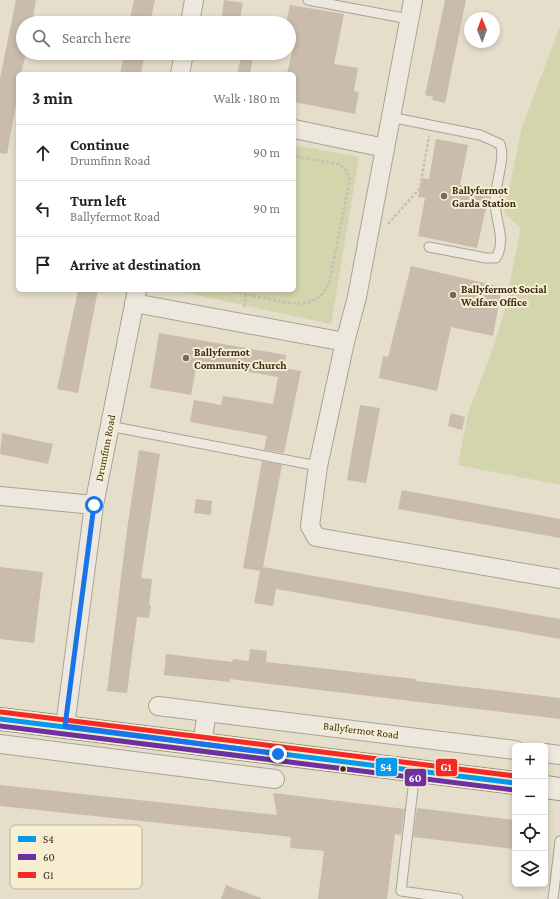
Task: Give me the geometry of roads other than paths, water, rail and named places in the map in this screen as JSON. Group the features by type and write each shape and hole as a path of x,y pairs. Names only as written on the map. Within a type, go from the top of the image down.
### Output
{"main road":[{"path":"0,719 512,783"},
{"path":"548,787 560,789"}],"street":[{"path":"191,16 194,0"},
{"path":"413,0 357,297 345,342 318,466 310,526 316,537 560,579"},
{"path":"180,72 183,60"},
{"path":"296,129 384,148"},
{"path":"135,297 345,342"},
{"name":"Drumfinn Road","path":"65,726 94,505 135,297"},
{"path":"0,496 94,505"},
{"name":"Ballyfermot Road","path":"158,706 512,750"},
{"path":"202,745 206,712"},
{"path":"138,761 140,736"},
{"path":"0,744 275,779"},
{"path":"232,773 234,749"},
{"path":"548,753 560,755"}],"lane":[{"path":"308,0 409,19"},
{"path":"390,117 480,135 500,144 503,151 495,187 495,209 500,228 501,250 496,258 486,258 429,247"},
{"path":"109,426 318,466"},
{"path":"415,770 401,891 458,899"},
{"path":"553,899 560,841"}],"place":[{"name":"Ballyfermot Garda Station","path":"444,196"},
{"name":"Ballyfermot Social Welfare Office","path":"453,295"},
{"name":"Ballyfermot Community Church","path":"186,358"}]}
